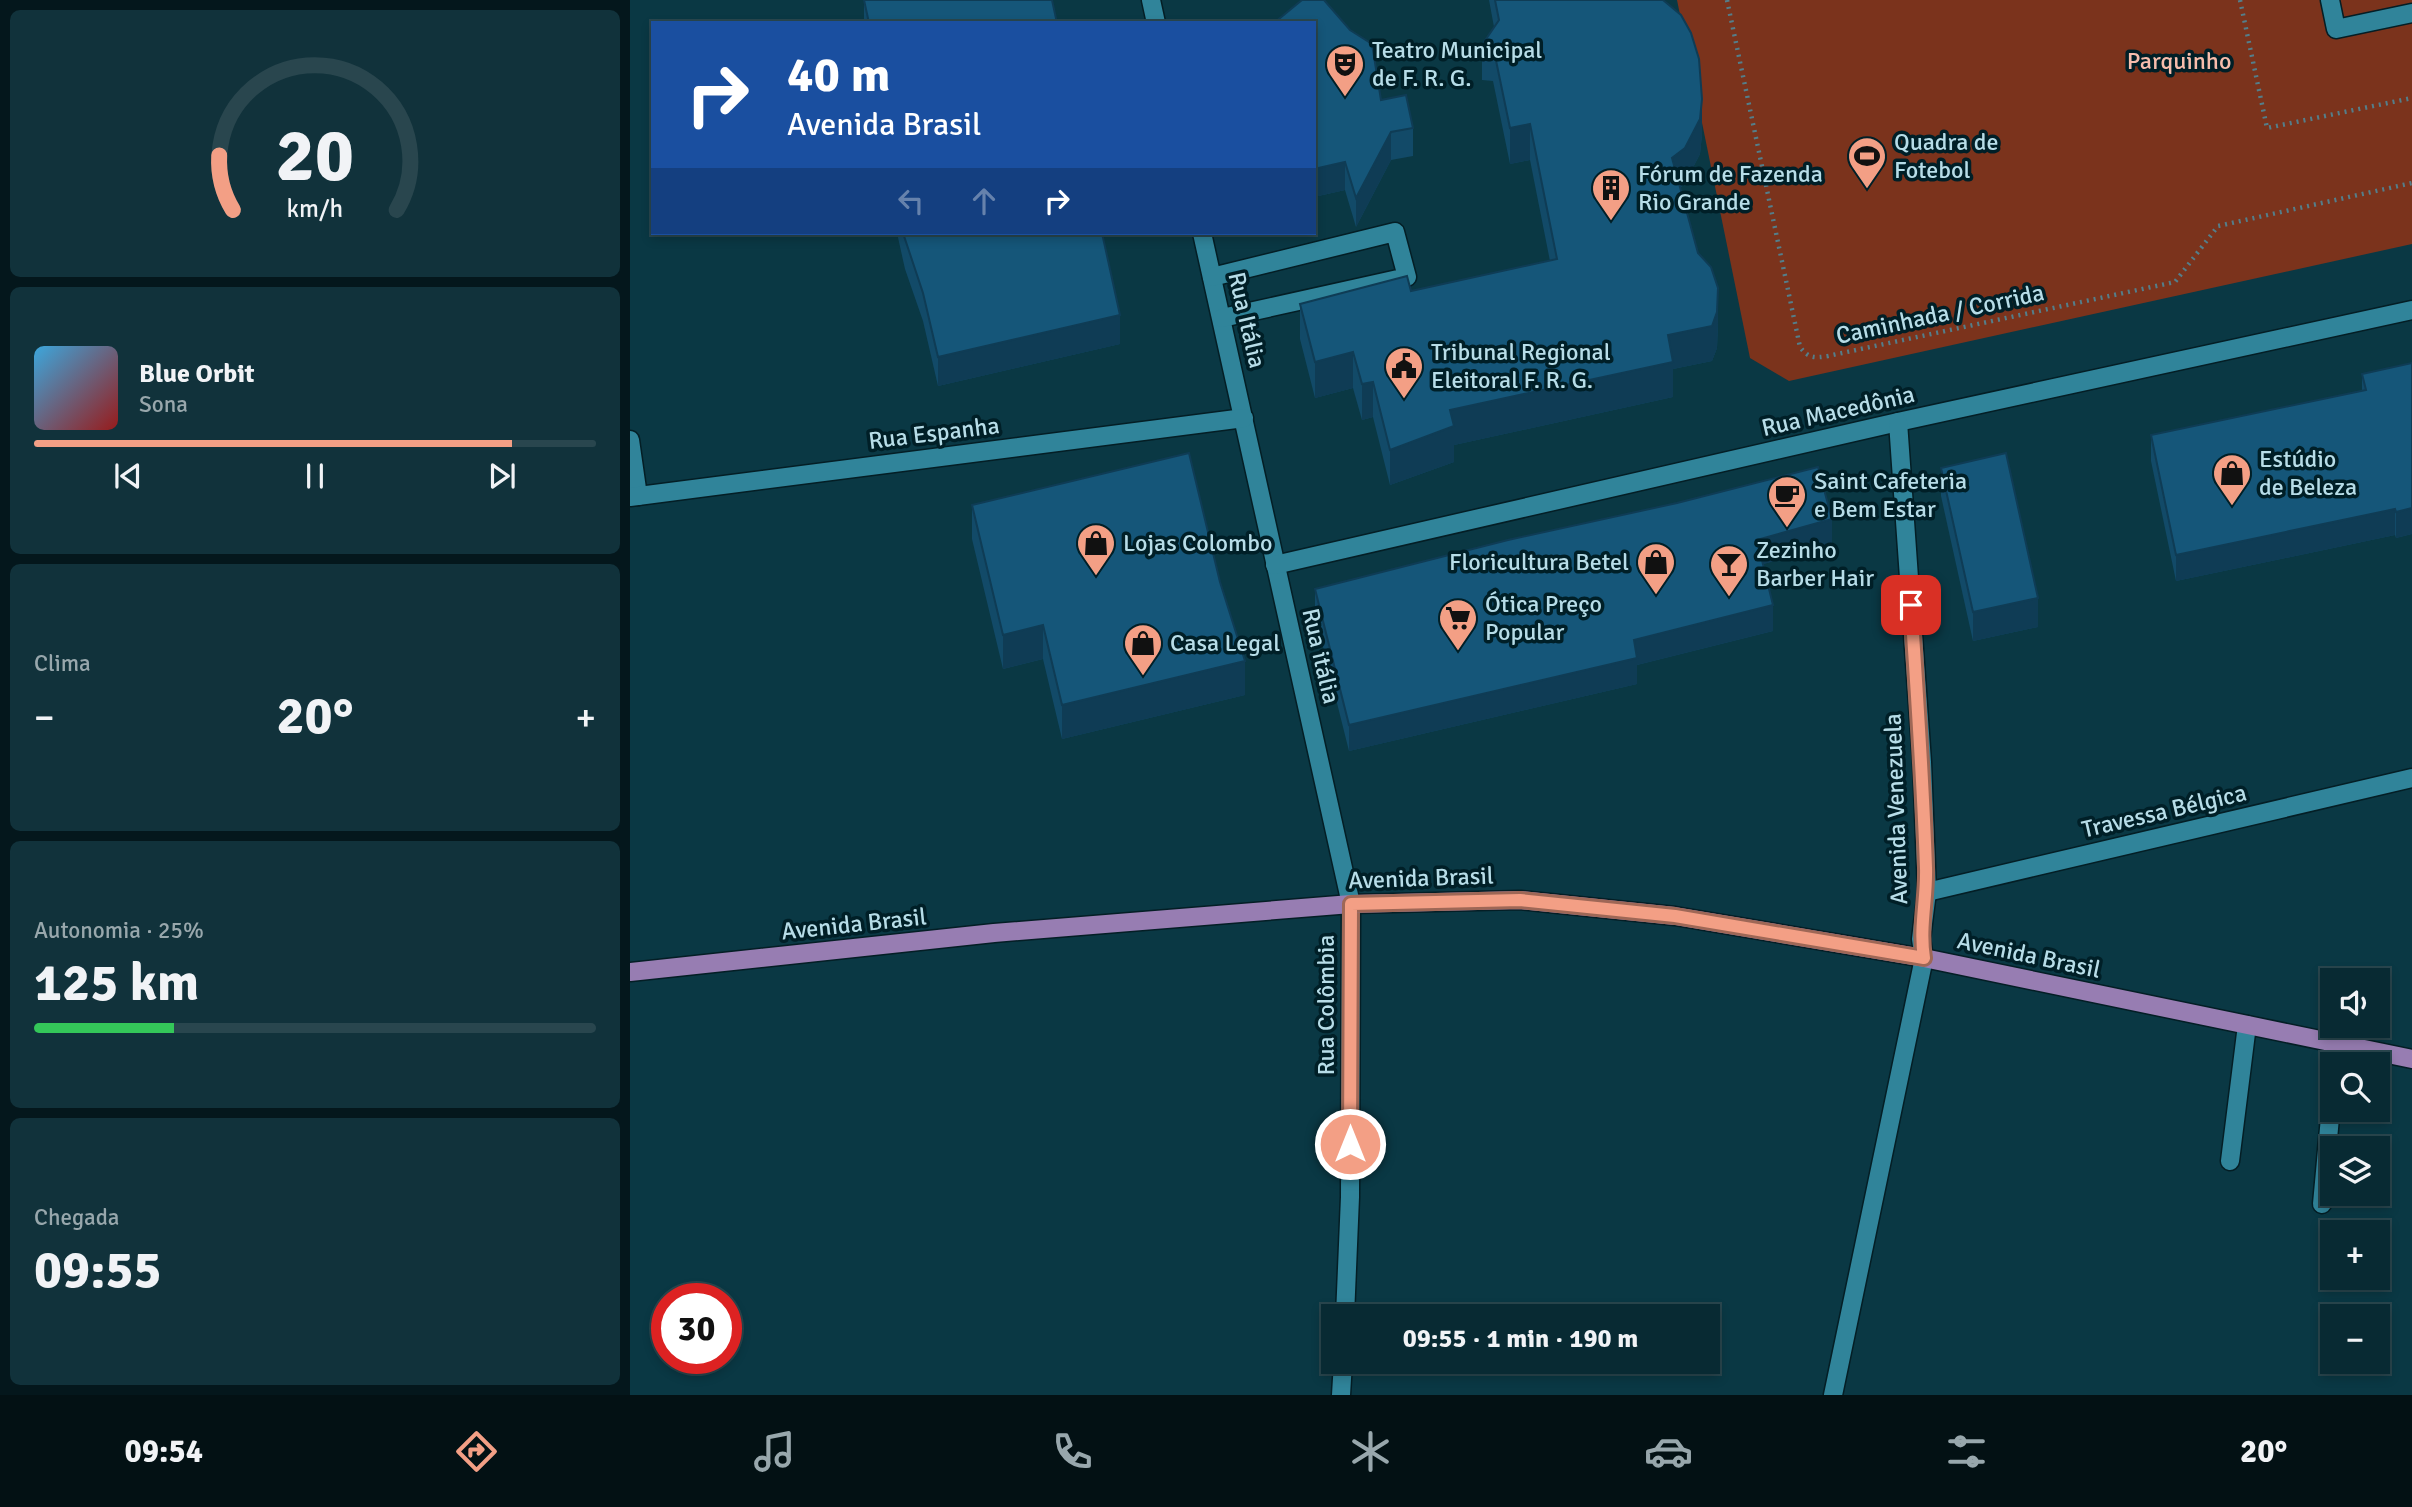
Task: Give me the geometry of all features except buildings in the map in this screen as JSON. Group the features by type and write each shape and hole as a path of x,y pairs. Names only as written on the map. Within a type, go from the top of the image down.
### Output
{"main road":[{"name":"Avenida Brasil","path":"630,972 994,933 1351,904 1520,900 1675,916 1924,958 2412,1059"}],"street":[{"path":"1151,0 1156,21"},
{"path":"2330,0 2336,29 2412,13"},
{"path":"1212,277 1395,232 1407,277 1222,318"},
{"name":"Rua Itália","path":"1202,235 1244,418"},
{"name":"Rua Macedônia","path":"1275,565 1898,422 2412,310"},
{"name":"Rua Espanha","path":"634,497 1244,418"},
{"name":"Rua itália","path":"1244,418 1351,904"},
{"name":"Avenida Venezuela","path":"1833,1395 1924,958 1921,939 1927,892 1922,762 1898,422"},
{"path":"630,440 634,497"},
{"name":"Travessa Bélgica","path":"1927,892 2412,778"},
{"name":"Rua Colômbia","path":"1346,1304 1350,1197 1351,904"},
{"path":"2230,1161 2247,1025"},
{"path":"2336,1044 2336,1052"},
{"path":"1341,1395 1342,1374"}],"path":[{"name":"Caminhada / Corrida","path":"1727,0 1800,347 1807,356 1828,356 2175,282 2218,226 2412,183"},
{"path":"2239,0 2267,128 2412,98"}],"green space":[{"name":"Parquinho","path":"1677,0 2412,0 2412,244 1789,381 1750,358"}],"place":[{"name":"Teatro Municipal de F. R. G.","path":"1345,98"},
{"name":"Quadra de Fotebol","path":"1867,190"},
{"name":"Fórum de Fazenda Rio Grande","path":"1611,222"},
{"name":"Tribunal Regional Eleitoral F. R. G.","path":"1404,400"},
{"name":"Estúdio de Beleza","path":"2232,507"},
{"name":"Saint Cafeteria e Bem Estar","path":"1787,529"},
{"name":"Lojas Colombo","path":"1096,577"},
{"name":"Floricultura Betel","path":"1656,596"},
{"name":"Zezinho Barber Hair","path":"1729,598"},
{"name":"Ótica Preço Popular","path":"1458,652"},
{"name":"Casa Legal","path":"1143,677"}],"route":[{"path":"1350,1144 1351,904 1520,900 1675,916 1924,958 1921,939 1927,892 1922,762 1911,605"}]}
